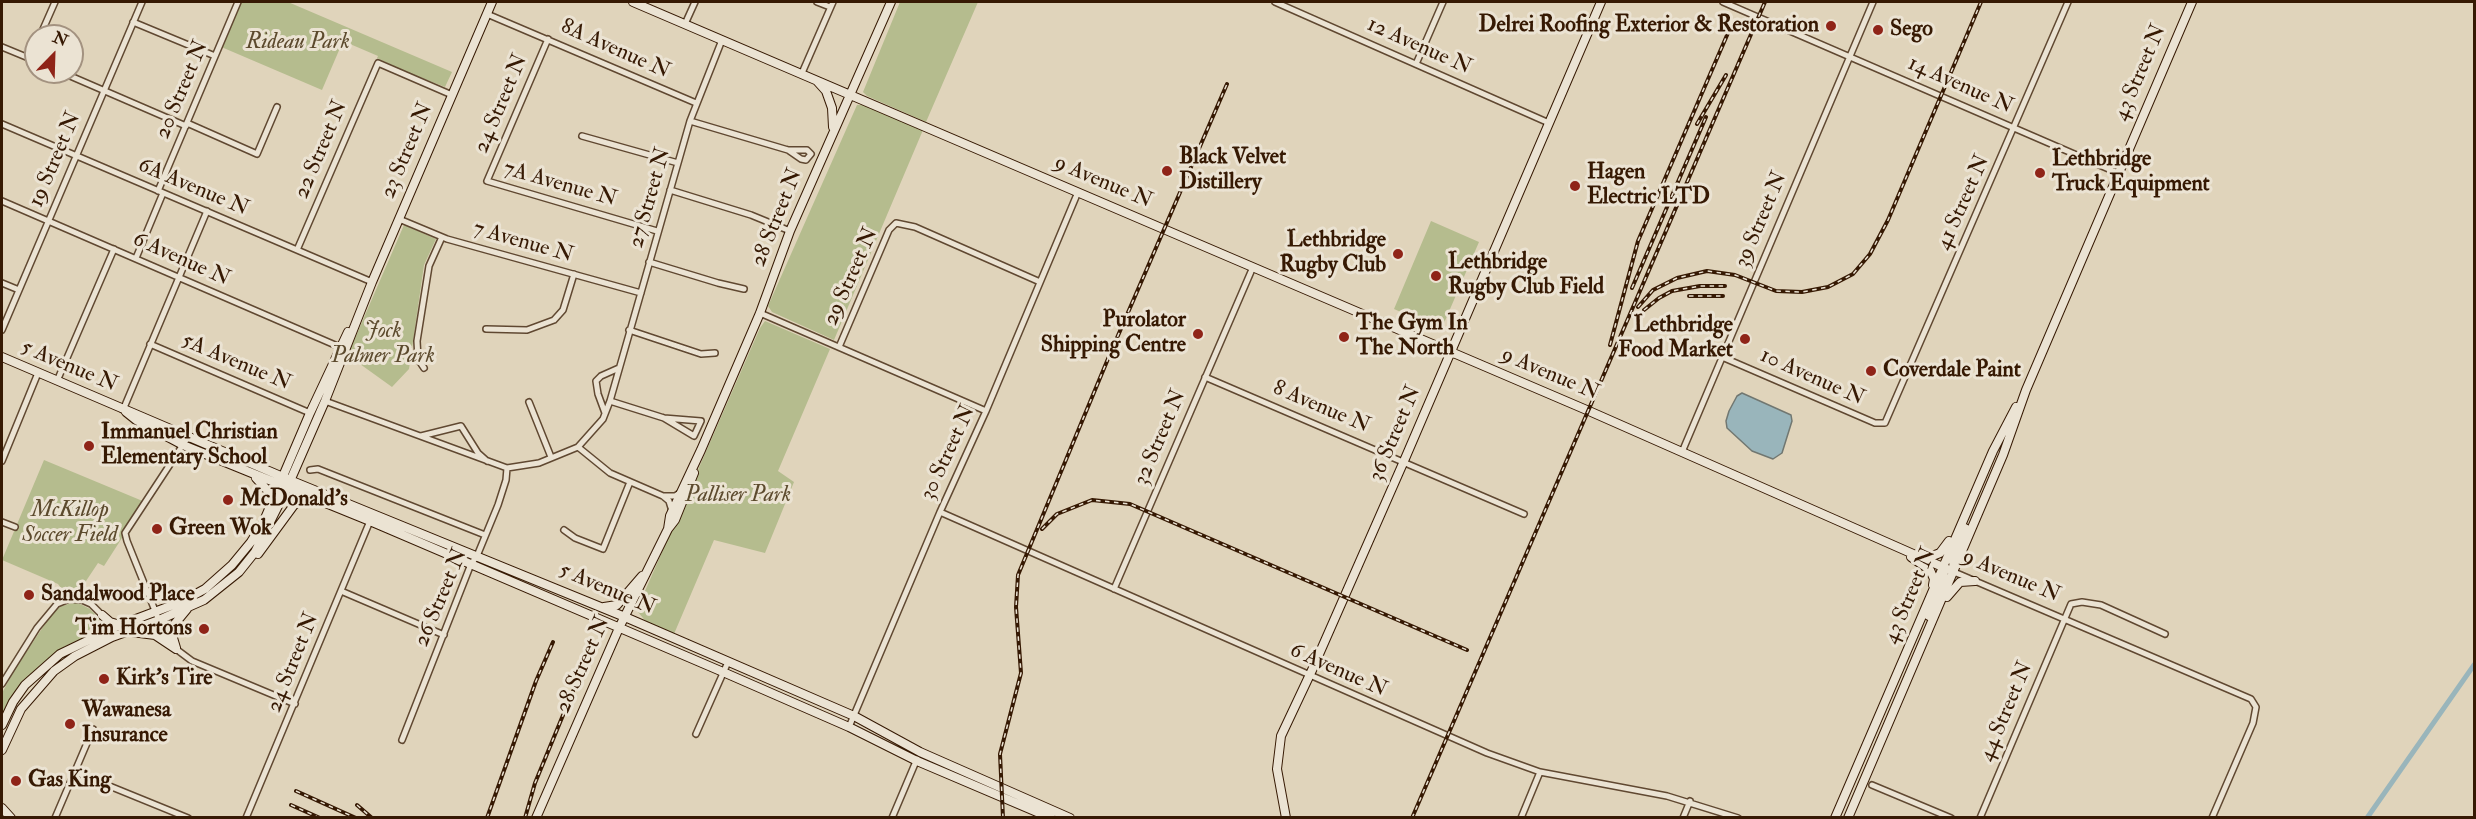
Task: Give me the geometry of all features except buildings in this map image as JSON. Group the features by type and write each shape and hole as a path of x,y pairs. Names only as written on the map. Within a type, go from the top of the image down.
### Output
{"main road":[{"name":"23 Street N","path":"287,478 310,413 358,315 492,2"},
{"name":"9 Avenue N","path":"633,2 1450,351 1954,572"},
{"name":"28 Street N","path":"536,818 620,628 668,529 672,511 760,314 790,231 891,2"},
{"name":"36 Street N","path":"1286,818 1277,769 1281,736 1404,461 1601,2"},
{"name":"43 Street N","path":"1848,818 1939,608 2003,456 2026,390 2192,2"},
{"path":"816,80 825,91 832,108 833,132"},
{"name":"23 Street N","path":"287,478 325,401 343,348"},
{"name":"5 Avenue N","path":"2,357 123,410 183,445 370,521 723,672 849,727 917,761 1051,818"},
{"name":"43 Street N","path":"1835,818 1998,440 2026,390"},
{"name":"5 Avenue N","path":"123,410 137,413 188,437 626,617 854,716 920,752 1070,818"},
{"name":"28 Street N","path":"668,529 675,520 690,486 701,450"},
{"path":"247,472 269,492 270,508"},
{"path":"244,567 255,552 287,478"},
{"path":"1954,572 1953,561 1978,486"},
{"path":"2,750 21,709 54,671 75,656 128,632 194,596 223,574 251,542 283,487"},
{"path":"2,725 19,693 48,662 72,647 120,625 188,608 213,594 268,542 294,505 302,500 313,499"},
{"path":"1925,559 1944,550 1959,528"},
{"path":"1898,547 1930,570 1934,582 1931,595"},
{"path":"598,606 617,605 653,561"},
{"path":"1916,661 1922,637 1944,579 1943,567"},
{"path":"1939,608 1957,584 1975,581"},
{"path":"177,649 173,638 173,626 188,608"},
{"path":"102,615 110,622 120,625"},
{"path":"100,634 104,623 102,615"},
{"path":"128,632 155,635 177,649"},
{"path":"2,808 10,818"},
{"path":"2,813 10,818"}],"street":[{"path":"45,24 55,2"},
{"name":"19 Street N","path":"2,330 142,2"},
{"name":"20 Street N","path":"136,258 186,124 238,2"},
{"path":"685,24 695,2"},
{"path":"802,73 832,4 817,2"},
{"name":"12 Avenue N","path":"1275,2 1285,4 1549,123"},
{"path":"1416,64 1443,2"},
{"name":"14 Avenue N","path":"1723,2 2118,173"},
{"name":"39 Street N","path":"1682,452 1873,2"},
{"name":"41 Street N","path":"1887,417 2068,2"},
{"name":"8A Avenue N","path":"487,14 696,103"},
{"path":"133,22 215,56"},
{"name":"24 Street N","path":"487,181 548,39"},
{"name":"27 Street N","path":"578,447 605,412 610,401 690,121 722,40"},
{"path":"2,47 24,56"},
{"name":"22 Street N","path":"297,250 378,63 452,95"},
{"path":"84,82 257,154 277,107"},
{"path":"690,121 788,150"},
{"name":"6A Avenue N","path":"2,124 372,282"},
{"path":"582,136 678,163"},
{"name":"7A Avenue N","path":"487,181 657,231"},
{"path":"670,190 751,215 790,231"},
{"name":"30 Street N","path":"849,727 1078,192"},
{"name":"6 Avenue N","path":"2,201 343,348"},
{"path":"123,410 207,211"},
{"name":"7 Avenue N","path":"399,219 442,237 641,293"},
{"name":"29 Street N","path":"839,347 889,230 896,223 915,227 1040,282"},
{"path":"424,368 418,359 417,341 429,266 442,237"},
{"path":"57,381 114,249"},
{"path":"650,262 718,284 744,289"},
{"name":"32 Street N","path":"1114,589 1253,267"},
{"path":"486,329 527,330 554,320 563,310 574,274"},
{"path":"2,282 19,290"},
{"path":"760,314 986,411"},
{"path":"629,330 701,354 715,353"},
{"name":"5A Avenue N","path":"150,344 310,413"},
{"name":"10 Avenue N","path":"1722,357 1875,423 1884,423 1887,417"},
{"path":"605,412 596,381 601,376 619,368"},
{"path":"2,461 38,373"},
{"name":"8 Avenue N","path":"1205,377 1524,514"},
{"path":"325,401 416,437 507,468 539,463 578,447 610,473 663,496 669,501 672,511"},
{"path":"610,401 663,418 694,436 701,421 663,418"},
{"path":"529,402 551,457"},
{"path":"416,437 461,426 478,453 490,463"},
{"path":"188,437 125,533 158,616 168,640 192,660 295,704"},
{"name":"26 Street N","path":"402,740 471,564 485,536 506,480 507,468"},
{"path":"310,470 318,469 485,536"},
{"path":"564,530 575,538 603,549 630,482"},
{"path":"663,496 675,496 681,492"},
{"name":"6 Avenue N","path":"940,512 1487,753 1540,772 1690,801 1738,818"},
{"name":"24 Street N","path":"246,818 370,521"},
{"path":"2,522 15,527"},
{"name":"9 Avenue N","path":"1954,572 2251,699 2256,707 2253,723 2212,818"},
{"path":"341,591 444,635"},
{"path":"2,684 37,628 57,604 69,599 82,600 94,606 102,615"},
{"path":"2065,620 2071,604 2082,602 2101,605 2165,634"},
{"name":"44 Street N","path":"1980,818 2065,620"},
{"path":"696,734 728,662"},
{"path":"55,818 93,729"},
{"path":"892,818 920,752"},
{"path":"75,772 188,818"},
{"path":"1521,818 1540,772"},
{"path":"1872,785 1951,818"},
{"path":"1683,818 1690,801"}],"green space":[{"name":"Rideau Park","path":"238,2 288,2 452,72 445,87 404,71 377,58 378,56 343,41 322,90 219,46"},
{"path":"900,2 978,2 926,122 867,96 863,92"},
{"path":"857,105 866,105 923,130 834,340 772,312 768,306"},
{"name":"Lethbridge Rugby Club Field","path":"1431,221 1479,242 1441,330 1394,309"},
{"name":"Jock Palmer Park","path":"404,225 436,239 424,265 409,369 392,387 360,364 346,359"},
{"name":"Palliser Park","path":"765,321 830,349 778,471 794,482 765,553 714,540 674,634 647,623 638,612 638,607"},
{"name":"McKillop Soccer Field","path":"44,460 145,502 104,566 98,563 74,599 69,599 58,584 2,560"},
{"path":"71,603 78,603 90,609 100,619 96,626 83,633 85,637 64,647 39,666 19,688 2,715 2,693 15,669 53,612"}],"water":[{"path":"1742,393 1791,415 1792,421 1782,453 1773,459 1752,451 1727,428 1726,421 1729,411 1737,396"}],"waterway":[{"path":"2367,818 2474,665"}],"railway":[{"path":"1412,818 1765,2"},
{"path":"1638,307 1653,290 1677,278 1707,271 1735,275 1776,291 1802,292 1828,287 1853,274 1870,254 1888,220 1981,2"},
{"path":"1610,345 1638,241 1731,26"},
{"path":"1697,124 1726,75"},
{"path":"1003,818 1000,754 1021,673 1016,607 1018,575 1110,354 1227,84"},
{"path":"1632,288 1706,117"},
{"path":"1644,310 1672,291 1700,286 1725,286"},
{"path":"1689,296 1723,296"},
{"path":"1042,529 1057,514 1092,500 1130,504 1467,650"},
{"path":"487,818 536,681 553,642"},
{"path":"525,818 535,783 573,691"},
{"path":"296,791 356,818"},
{"path":"291,805 320,818"},
{"path":"357,805 372,818"}],"place":[{"name":"Delrei Roofing Exterior & Restoration","path":"1831,26"},
{"name":"Sego","path":"1878,30"},
{"name":"Black Velvet Distillery","path":"1167,171"},
{"name":"Lethbridge Truck Equipment","path":"2040,173"},
{"name":"Hagen Electric LTD","path":"1575,186"},
{"name":"Lethbridge Rugby Club","path":"1398,254"},
{"name":"Lethbridge Rugby Club Field","path":"1436,276"},
{"name":"Purolator Shipping Centre","path":"1198,334"},
{"name":"The Gym In The North","path":"1344,337"},
{"name":"Lethbridge Food Market","path":"1745,339"},
{"name":"Coverdale Paint","path":"1871,371"},
{"name":"Immanuel Christian Elementary School","path":"89,446"},
{"name":"McDonald's","path":"228,500"},
{"name":"Green Wok","path":"157,529"},
{"name":"Sandalwood Place","path":"29,595"},
{"name":"Tim Hortons","path":"204,629"},
{"name":"Kirk's Tire","path":"104,679"},
{"name":"Wawanesa Insurance","path":"70,724"},
{"name":"Gas King","path":"16,781"}]}
